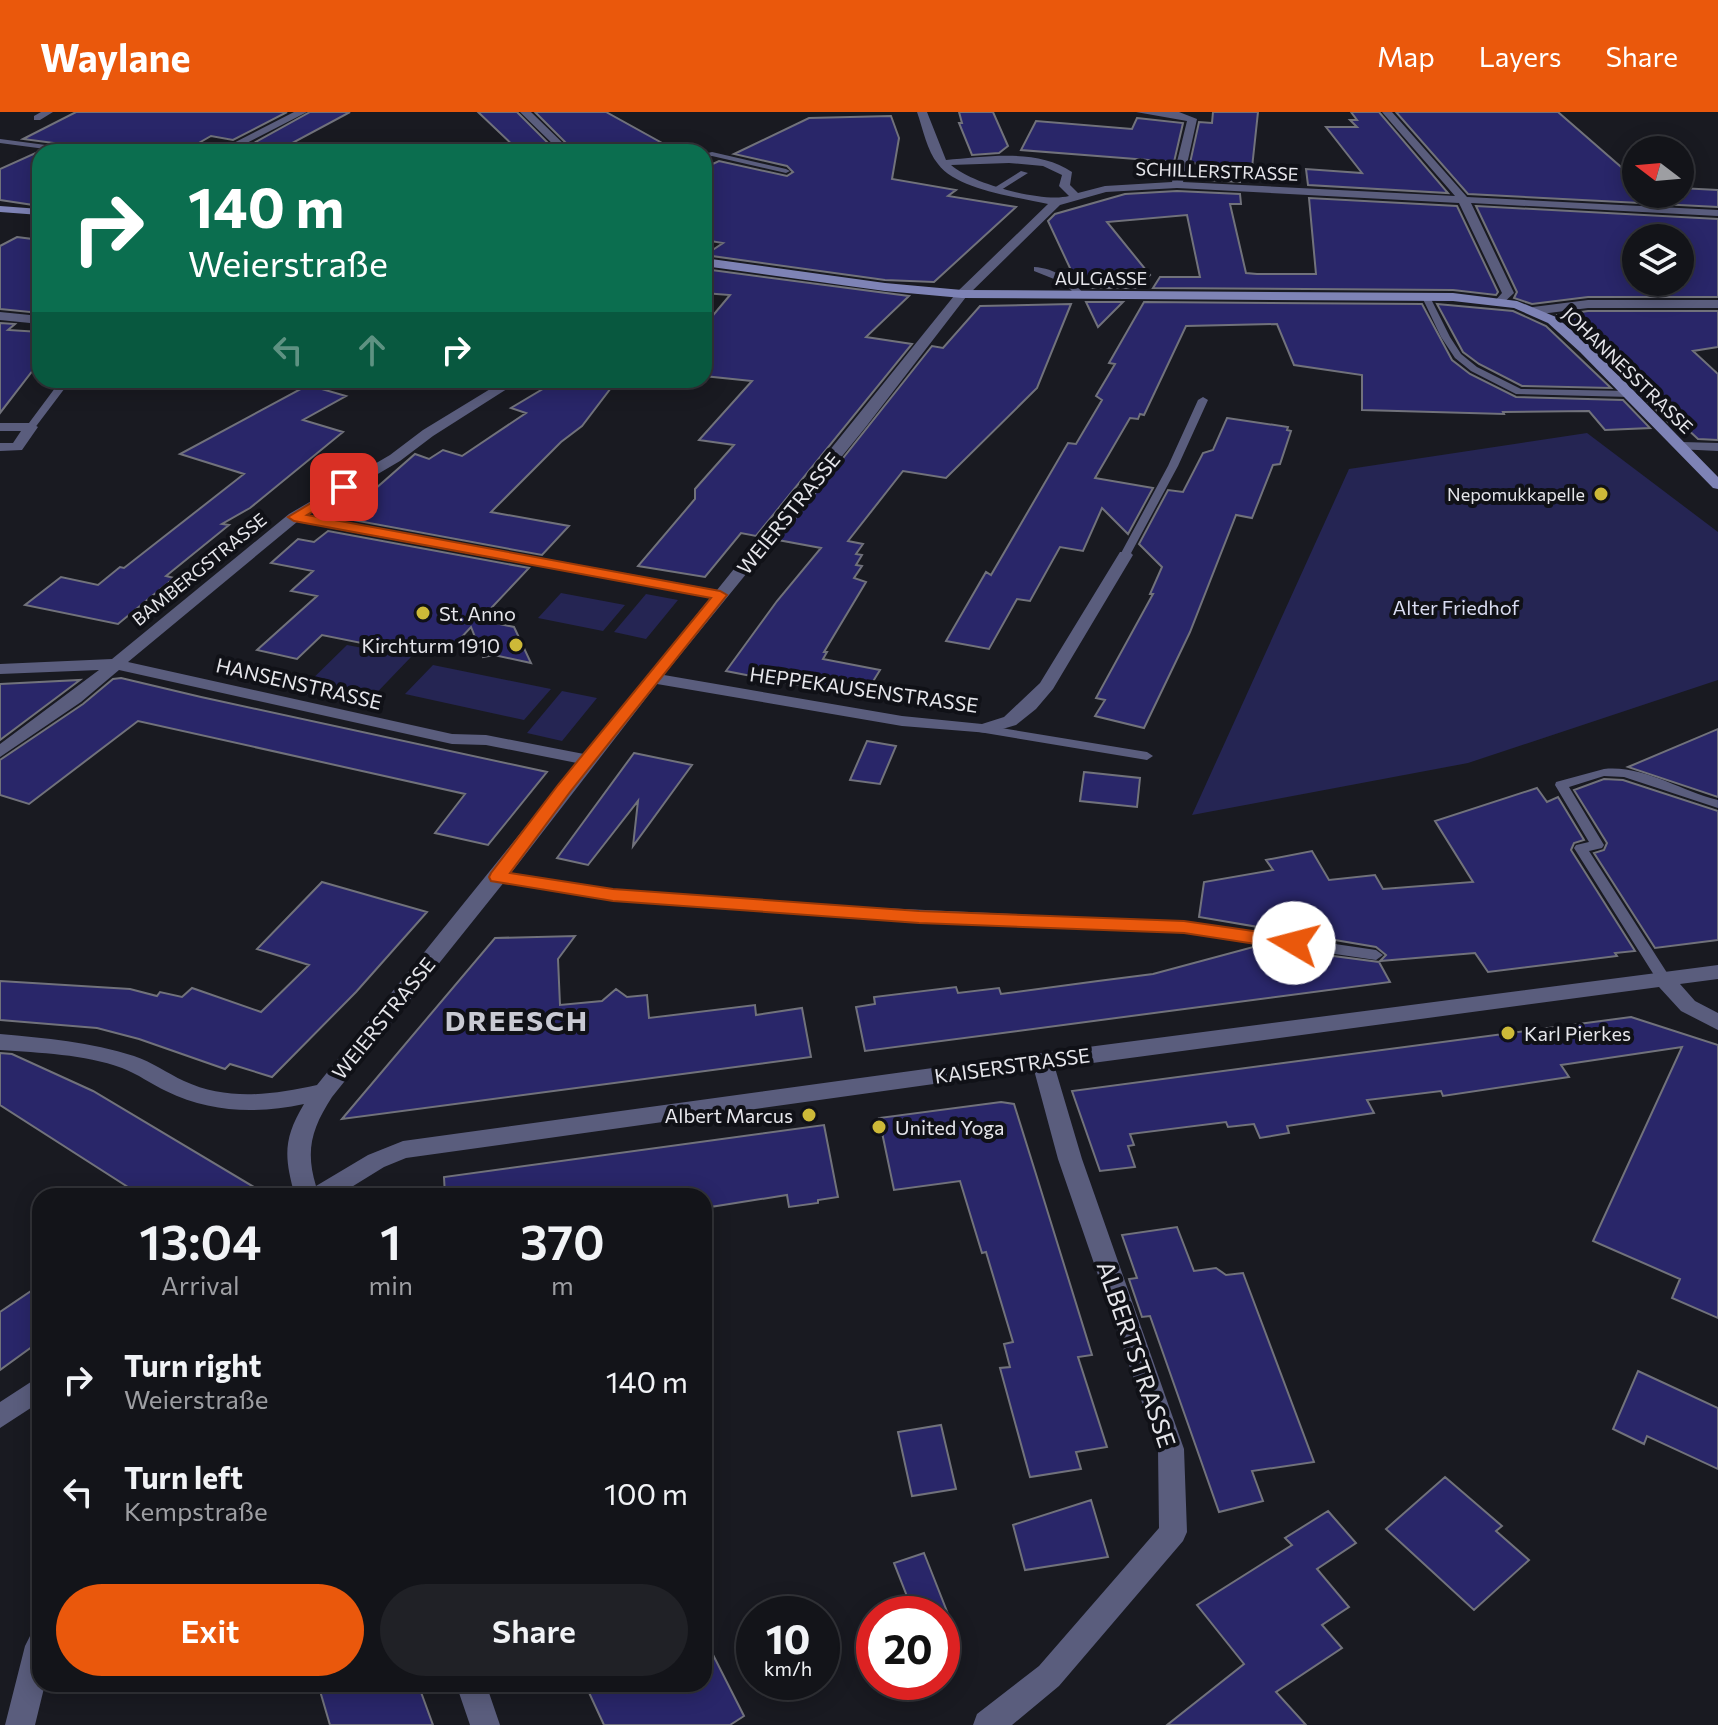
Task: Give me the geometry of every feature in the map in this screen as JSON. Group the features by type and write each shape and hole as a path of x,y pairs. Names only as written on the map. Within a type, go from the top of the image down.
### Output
{"main road":[{"path":"0,209 32,211"},
{"name":"AULGASSE","path":"712,263 885,287 962,294 1426,297 1500,302"},
{"name":"JOHANNESSTRASSE","path":"1500,302 1552,320 1630,394 1718,485"}],"street":[{"path":"37,118 48,112"},
{"path":"237,144 302,112"},
{"path":"525,112 559,144"},
{"path":"922,112 942,163 968,180 1056,203"},
{"path":"1141,112 1190,114 1192,119 1177,185"},
{"path":"1387,112 1463,199 1508,293 1500,302"},
{"path":"942,163 1002,161 1053,164 1068,174 1064,186 1074,195"},
{"name":"SCHILLERSTRASSE","path":"962,294 1056,203 1074,195 1126,186 1177,185 1718,213"},
{"name":"WEIERSTRASSE","path":"305,1188 297,1163 296,1146 302,1126 324,1091 962,294"},
{"path":"1533,311 1588,304 1718,304"},
{"path":"0,316 32,319"},
{"name":"BAMBERGSTRASSE","path":"0,752 75,698 294,517 395,458 428,433 501,388"},
{"path":"0,427 31,427"},
{"path":"0,447 17,447 31,427"},
{"path":"1682,446 1718,447"},
{"path":"294,517 720,595"},
{"name":"HEPPEKAUSENSTRASSE","path":"653,678 902,721 983,729 1010,721 1030,705 1047,685 1125,555"},
{"name":"HANSENSTRASSE","path":"0,669 113,664 212,685 228,692 452,739 486,740 587,760"},
{"name":"KAISERSTRASSE","path":"331,1188 376,1161 403,1150 1042,1061 1718,972"},
{"path":"1664,979 1688,1006 1718,1023"},
{"path":"0,1042 61,1046 124,1060 181,1089 241,1105 278,1102 324,1091"},
{"name":"ALBERTSTRASSE","path":"988,1725 1049,1676 1173,1532 1171,1449 1070,1159 1042,1061"},
{"path":"0,1417 32,1395"},
{"path":"20,1725 32,1678"},
{"path":"474,1692 485,1725"}],"lane":[{"path":"0,141 32,145"},
{"path":"712,154 786,171"},
{"path":"998,188 1024,173"},
{"path":"1037,269 1067,281 1082,296"},
{"path":"1426,297 1458,357 1472,368 1519,392 1630,394"},
{"path":"31,427 60,388"},
{"path":"1125,555 1173,466 1203,400"},
{"path":"983,729 1147,756"},
{"path":"1664,979 1581,848 1597,845 1561,785 1610,772 1653,781 1699,801 1718,804"},
{"path":"498,877 613,895 795,909 1184,927 1376,955"}],"green space":[{"name":"Alter Friedhof","path":"1587,433 1718,532 1718,680 1468,763 1192,815 1349,469"},
{"path":"561,593 625,605 603,631 538,618"},
{"path":"646,594 678,600 646,639 614,632"},
{"path":"347,645 411,657 364,706 298,693"},
{"path":"433,665 551,689 524,720 405,694"},
{"path":"562,691 597,698 562,741 527,733"}],"building":[{"path":"76,112 287,112 233,140 211,136 197,144 61,144 23,139"},
{"path":"310,112 350,112 291,144 254,143"},
{"path":"478,112 517,112 549,144 512,144"},
{"path":"535,112 606,112 662,143 656,144 567,144"},
{"path":"959,112 993,112 1008,146 999,153 972,155 959,123 962,123"},
{"path":"1213,112 1258,112 1252,168 1239,167 1240,182 1187,179 1187,176 1223,166 1190,163 1199,122 1212,123"},
{"path":"1351,112 1379,112 1448,193 1308,185 1306,169 1362,173 1326,127 1357,127 1350,120 1357,120"},
{"path":"1396,112 1558,112 1622,168 1622,202 1468,194"},
{"path":"891,116 899,138 892,179 956,190 948,196 1016,207 934,282 885,280 712,256 712,250 723,243 712,241 712,164 719,161 787,176 793,172 787,166 734,154 809,118"},
{"path":"1137,118 1183,123 1174,162 1021,150 1036,121 1132,129"},
{"path":"32,155 32,205 0,200 0,169"},
{"path":"1694,189 1718,190 1718,207 1694,206"},
{"path":"1177,191 1240,194 1241,204 1230,204 1246,273 1257,274 1316,274 1309,198 1457,206 1498,292 1496,295 1453,290 1153,288 1160,277 1200,277 1187,215 1107,222 1150,275 1137,288 1082,288 1077,283 1048,221 1055,214 1125,194"},
{"path":"1476,206 1718,219 1718,297 1588,297 1532,304 1514,298 1517,292"},
{"path":"17,237 32,239 30,312 0,309 0,246"},
{"path":"712,270 909,296 866,337 912,344 756,536 741,533 705,577 638,566 695,499 695,489 734,445 699,440 752,381 712,377 712,316 730,295 712,294"},
{"path":"1086,302 1123,302 1098,327"},
{"path":"1144,302 1422,304 1452,360 1470,374 1516,397 1623,400 1650,428 1605,430 1589,411 1504,414 1362,410 1362,375 1294,365 1277,324 1186,326 1144,415 1140,414 1138,419 1130,418 1095,478 1153,488 1128,534 1102,508 1083,551 1060,547 1030,601 1017,599 989,649 946,641 986,572 991,575 1068,443 1076,444 1102,400 1096,396 1115,364 1109,363"},
{"path":"1071,304 1037,388 946,478 903,471 848,541 863,544 856,554 862,555 856,565 862,566 854,578 866,582 824,652 827,652 823,659 880,670 863,698 726,671 777,601 821,548 778,540 932,346 943,348 980,306"},
{"path":"1437,304 1513,311 1546,326 1611,388 1522,386 1479,364 1463,352"},
{"path":"1588,311 1718,311 1718,347 1693,351 1718,374 1718,440 1698,439 1684,426 1673,427 1592,344 1558,315"},
{"path":"0,323 15,324 8,330 32,332 32,371 0,413"},
{"path":"302,388 318,388 346,396 303,420 343,432 250,508 222,524 229,525 166,576 174,578 118,624 25,605 61,577 98,585 244,474 180,454"},
{"path":"545,388 611,388 582,426 561,442 491,512 569,526 542,555 342,518 415,454 429,459 443,450 462,456 526,413 511,408"},
{"path":"1227,418 1288,427 1287,430 1291,431 1280,464 1273,465 1252,518 1236,515 1190,632 1144,728 1095,716 1105,700 1096,698 1153,594 1150,594 1162,567 1139,544 1168,490 1183,492 1203,453 1213,450"},
{"path":"328,531 529,568 480,620 514,627 531,663 494,655 483,657 471,627 446,654 425,650 421,655 322,635 297,659 257,650 317,596 291,591 313,571 271,563 298,539 314,542"},
{"path":"121,678 547,772 488,845 435,833 465,794 138,721 29,804 0,795 0,760 83,704 113,679"},
{"path":"80,680 0,740 0,684"},
{"path":"1718,729 1718,797 1628,767"},
{"path":"867,741 896,746 880,784 850,780"},
{"path":"634,753 692,765 633,846 638,801 588,865 557,858"},
{"path":"1084,772 1140,778 1137,807 1080,801"},
{"path":"1604,779 1623,780 1718,811 1718,940 1655,948 1594,853 1604,850 1607,843 1574,790"},
{"path":"1537,788 1547,802 1558,797 1584,840 1574,843 1571,850 1635,951 1615,953 1617,956 1488,972 1475,953 1380,961 1386,955 1376,947 1199,917 1204,882 1273,870 1266,860 1312,851 1329,880 1375,875 1383,889 1473,882 1435,821"},
{"path":"322,882 427,912 356,992 272,1077 230,1064 225,1069 97,1028 0,1020 0,981 130,989 157,996 160,992 182,997 192,988 261,1012 309,965 257,949"},
{"path":"575,936 558,959 560,1005 602,1001 616,989 627,997 647,995 649,1018 755,1005 756,1015 802,1008 811,1057 342,1119 495,938"},
{"path":"1257,946 1379,962 1390,982 865,1051 856,1007 875,1004 874,997 956,987 958,993 999,988 1001,994 1153,974"},
{"path":"1631,1017 1718,1045 1718,1318 1672,1298 1680,1279 1593,1241 1682,1047 1561,1065 1569,1077 1443,1096 1441,1091 1367,1100 1374,1113 1287,1126 1289,1133 1260,1138 1254,1124 1228,1127 1226,1122 1130,1134 1134,1145 1128,1146 1135,1167 1100,1171 1072,1091"},
{"path":"0,1053 12,1054 93,1091 256,1188 130,1188 0,1105"},
{"path":"1001,1102 1014,1104 1092,1355 1078,1357 1107,1447 1076,1452 1081,1469 1030,1477 1000,1368 1010,1367 1004,1344 1013,1342 986,1252 982,1253 960,1181 894,1190 879,1118"},
{"path":"824,1125 838,1197 789,1207 787,1195 712,1207 712,1188 445,1188 444,1177"},
{"path":"1177,1227 1194,1271 1216,1268 1226,1275 1243,1273 1314,1462 1252,1471 1263,1501 1219,1512 1150,1316 1142,1317 1129,1279 1137,1278 1122,1235"},
{"path":"32,1290 32,1347 0,1370 0,1312"},
{"path":"1638,1371 1718,1408 1718,1469 1647,1436 1644,1444 1613,1429"},
{"path":"941,1425 956,1489 912,1496 898,1432"},
{"path":"1445,1477 1502,1526 1496,1531 1529,1560 1474,1610 1386,1529"},
{"path":"1091,1500 1108,1557 1025,1570 1013,1525"},
{"path":"1328,1511 1356,1543 1317,1569 1349,1607 1322,1625 1342,1648 1276,1692 1306,1725 1167,1725 1244,1664 1197,1605 1292,1545 1285,1538"},
{"path":"924,1553 941,1596 907,1596 894,1563"},
{"path":"712,1653 744,1716 730,1725 604,1725 589,1692 712,1692"},
{"path":"320,1692 421,1692 433,1725 330,1725"}],"place":[{"name":"Nepomukkapelle","path":"1601,494"},
{"name":"St. Anno","path":"423,613"},
{"name":"Kirchturm 1910","path":"516,645"},
{"name":"Karl Pierkes","path":"1508,1033"},
{"name":"Albert Marcus","path":"809,1115"},
{"name":"United Yoga","path":"879,1127"}],"district":[{"name":"DREESCH","path":"517,1020"}],"route":[{"path":"344,487 294,517 581,567 720,595 564,789 498,877 613,895 919,917 1184,927 1294,943"}]}
